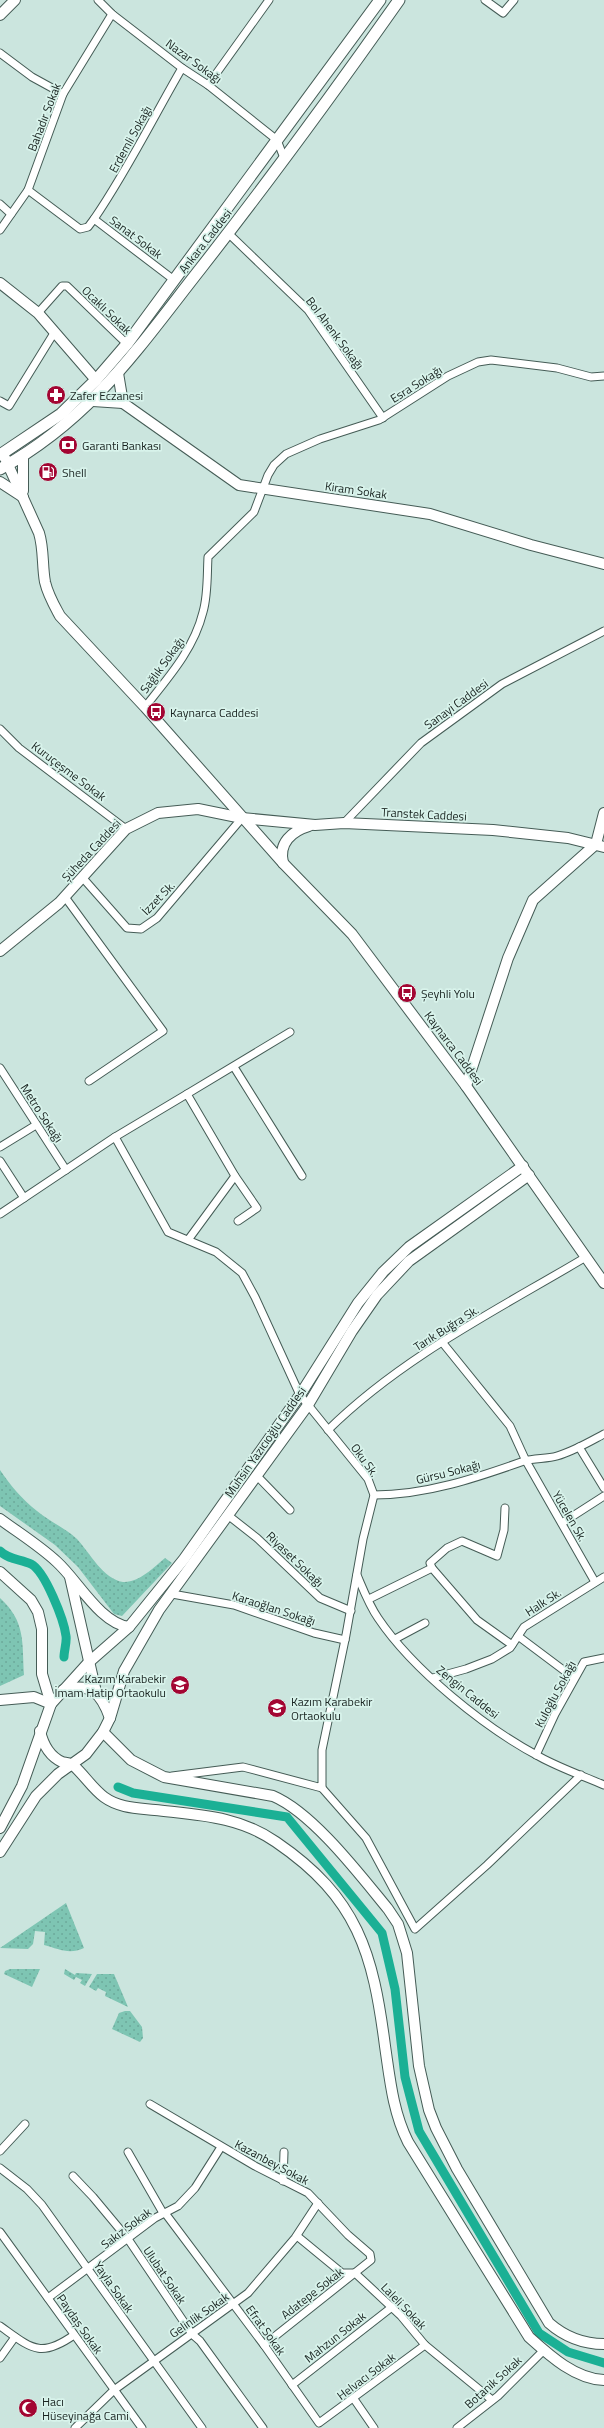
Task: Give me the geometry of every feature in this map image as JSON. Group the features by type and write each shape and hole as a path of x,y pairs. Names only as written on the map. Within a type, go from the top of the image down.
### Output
{"main road":[{"name":"Ankara Caddesi","path":"1,454 61,414 96,380 127,344 380,0"},
{"name":"Ankara Caddesi","path":"4,466 23,455 68,424 93,401 118,373 228,233 399,0"}],"street":[{"path":"0,15 15,0"},
{"name":"Nazar Sokağı","path":"98,0 112,14 182,68 208,85 277,140"},
{"path":"208,85 269,0"},
{"path":"485,0 502,13 514,0"},
{"name":"Bahadır Sokak","path":"0,230 28,190 63,94 112,14"},
{"path":"0,53 32,77 63,94"},
{"name":"Erdemli Sokağı","path":"94,219 110,197 133,153 182,68"},
{"path":"277,140 284,158"},
{"name":"Sanat Sokak","path":"28,190 80,229 88,227 94,219 174,280"},
{"path":"0,204 12,214"},
{"name":"Bol Ahenk Sokağı","path":"228,233 308,310 383,418"},
{"path":"0,283 38,313 96,380"},
{"name":"Ocaklı Sokak","path":"38,313 62,286 67,286 127,344"},
{"path":"0,401 9,406 54,333"},
{"name":"Esra Sokağı","path":"264,490 274,465 286,454 314,441 356,429 383,418 448,376 478,362 491,360 557,368 591,377 604,376"},
{"path":"93,401 123,403 118,373"},
{"name":"Kiram Sokak","path":"123,403 239,485 430,514 531,545 604,564"},
{"name":"Kaynarca Caddesi","path":"1,454 4,466 23,497 43,545 45,581 50,600 60,616 145,707 283,863 352,934 466,1086 604,1283"},
{"path":"23,455 23,497"},
{"path":"0,482 23,497"},
{"name":"Sağlık Sokağı","path":"145,707 173,672 194,639 204,610 208,557 254,512 264,490"},
{"name":"Sanayi Caddesi","path":"344,824 427,739 502,684 604,631"},
{"name":"Kuruçeşme Sokak","path":"0,729 19,748 126,828"},
{"name":"Şüheda Caddesi","path":"0,951 27,931 64,897 126,828 148,816 181,810 198,809 242,818"},
{"path":"466,1086 508,958 533,900 600,846 604,813"},
{"name":"Transtek Caddesi","path":"242,818 315,825 344,824 493,830 568,838 600,846"},
{"name":"İzzet Sk.","path":"82,877 128,928 145,927 168,906 242,818"},
{"path":"283,863 282,849 289,837 300,829 315,825"},
{"path":"64,897 163,1031 89,1081"},
{"path":"0,1214 115,1137 234,1067 290,1032"},
{"path":"234,1067 302,1176"},
{"name":"Metro Sokağı","path":"0,1068 66,1170"},
{"path":"187,1094 257,1208 238,1221"},
{"path":"0,1147 36,1125"},
{"name":"Oku Sk.","path":"115,1137 168,1232 216,1252 242,1273 256,1297 300,1395 368,1479 374,1495 322,1750 322,1788"},
{"path":"0,1161 24,1198"},
{"name":"Muhsin Yazıcıoğlu Caddesi","path":"0,1828 22,1786 50,1704 88,1663 129,1627 184,1559 300,1395 358,1303 383,1272 409,1247 526,1170"},
{"name":"Muhsin Yazıcıoğlu Caddesi","path":"0,1852 36,1796 58,1774 90,1749 103,1732 110,1718 124,1671 159,1610 229,1516 308,1405 352,1332 377,1295 409,1261 526,1170"},
{"path":"188,1240 236,1176"},
{"name":"Tarık Buğra Sk.","path":"328,1430 354,1404 442,1342 586,1258"},
{"name":"Yücelen Sk.","path":"442,1342 510,1426 526,1461 596,1582"},
{"name":"Gürsu Sokağı","path":"374,1495 403,1495 436,1488 506,1469 526,1461 557,1456 604,1434"},
{"path":"579,1447 604,1488"},
{"path":"257,1476 290,1510"},
{"path":"562,1523 604,1496"},
{"path":"504,1508 504,1530 497,1556 462,1541 447,1548 430,1562 432,1568 477,1620 512,1645"},
{"name":"Riyaset Sokağı","path":"229,1516 257,1538 320,1598 350,1611"},
{"path":"0,1519 46,1552 69,1575 104,1615 118,1626 129,1627"},
{"path":"368,1599 432,1568"},
{"path":"0,1572 31,1600 38,1612 42,1629 42,1674 50,1704"},
{"name":"Zengin Caddesi","path":"357,1574 377,1618 395,1639 451,1696 494,1728 536,1755 604,1785"},
{"path":"69,1575 88,1663 96,1692"},
{"name":"Halk Sk.","path":"433,1678 479,1664 492,1658 512,1645 530,1623 604,1577"},
{"name":"Karaoğlan Sokağı","path":"172,1594 234,1605 314,1633 345,1640"},
{"path":"395,1639 425,1623"},
{"path":"518,1636 574,1678"},
{"name":"Kuloğlu Sokağı","path":"536,1755 574,1678 584,1662 604,1658"},
{"path":"63,1690 80,1687 96,1692 101,1696 110,1718"},
{"path":"0,1700 34,1697 50,1704"},
{"path":"40,1731 44,1745 49,1752 61,1761 72,1764 104,1797 126,1807 231,1820 256,1828 296,1856 339,1900 358,1928 372,1972 379,1999 395,2109 399,2124 408,2142 529,2337 544,2350 582,2375 604,2380"},
{"path":"103,1732 131,1760 164,1777 273,1796 288,1802 305,1815 388,1909 398,1924 407,1953 419,2066 429,2110 436,2128 457,2169 549,2323 558,2331 574,2340 604,2344"},
{"path":"164,1777 243,1767 322,1788 366,1838 415,1929 487,1865 581,1775"},
{"name":"Kazanbey Sokak","path":"150,2104 221,2147 308,2193 370,2254 371,2260 355,2273"},
{"path":"0,2151 25,2124"},
{"name":"Sakız Sokak","path":"48,2298 89,2270 164,2213 178,2206 195,2188 221,2147"},
{"name":"Efrat Sokak","path":"128,2152 164,2213 234,2304 319,2423"},
{"path":"283,2181 284,2152"},
{"name":"Yayla Sokak","path":"0,2168 34,2196 202,2428"},
{"name":"Ulubat Sokak","path":"73,2176 93,2197 128,2239 192,2334 200,2340 262,2428"},
{"name":"Gelinlik Sokak","path":"75,2428 114,2390 234,2304 266,2274 297,2236 318,2203"},
{"name":"Paydaş Sokak","path":"0,2232 142,2428"},
{"name":"Laleli Sokak","path":"297,2236 342,2273 355,2273 392,2307 425,2345 492,2400"},
{"name":"Adatepe Sokak","path":"264,2345 355,2273"},
{"name":"Mahzun Sokak","path":"292,2385 392,2307"},
{"path":"0,2326 15,2337 32,2346 50,2349 74,2335"},
{"path":"0,2358 15,2337"},
{"name":"Helvacı Sokak","path":"319,2423 354,2399 425,2345"},
{"name":"Botanik Sokak","path":"457,2428 492,2400 544,2350"},
{"path":"354,2399 374,2428"}],"green space":[{"path":"0,1470 26,1502 77,1539 97,1565 116,1580 129,1582 135,1580 146,1574 165,1558 172,1563 122,1616 114,1614 78,1567 55,1545 0,1506"},
{"path":"0,1598 14,1616 21,1633 24,1675 0,1686"},
{"path":"66,1903 84,1948 69,1951 59,1950 44,1945 45,1932 35,1931 33,1944 28,1949 0,1948"},
{"path":"10,1969 40,1969 32,1987 4,1974 5,1971"},
{"path":"65,1969 75,1975 76,1973 92,1974 85,1986 80,1983 82,1980 76,1977 74,1980 64,1974"},
{"path":"97,1974 114,1974 128,2007 105,1996 106,1992 98,1988 96,1991 89,1987"},
{"path":"130,2011 142,2027 143,2038 140,2042 112,2029 119,2013"}],"waterway":[{"path":"0,1551 11,1558 31,1564 42,1576 48,1586 62,1619 66,1638 64,1657"},
{"path":"118,1787 133,1793 287,1817 382,1933 395,1989 405,2077 419,2131 539,2333 568,2352 604,2363"}],"place":[{"name":"Zafer Eczanesi","path":"56,395"},
{"name":"Garanti Bankası","path":"68,445"},
{"name":"Shell","path":"48,472"},
{"name":"Kaynarca Caddesi","path":"156,712"},
{"name":"Şeyhli Yolu","path":"407,993"},
{"name":"Kazım Karabekir İmam Hatip Ortaokulu","path":"180,1685"},
{"name":"Kazım Karabekir Ortaokulu","path":"277,1708"},
{"name":"Hacı Hüseyinağa Cami","path":"28,2408"}]}
